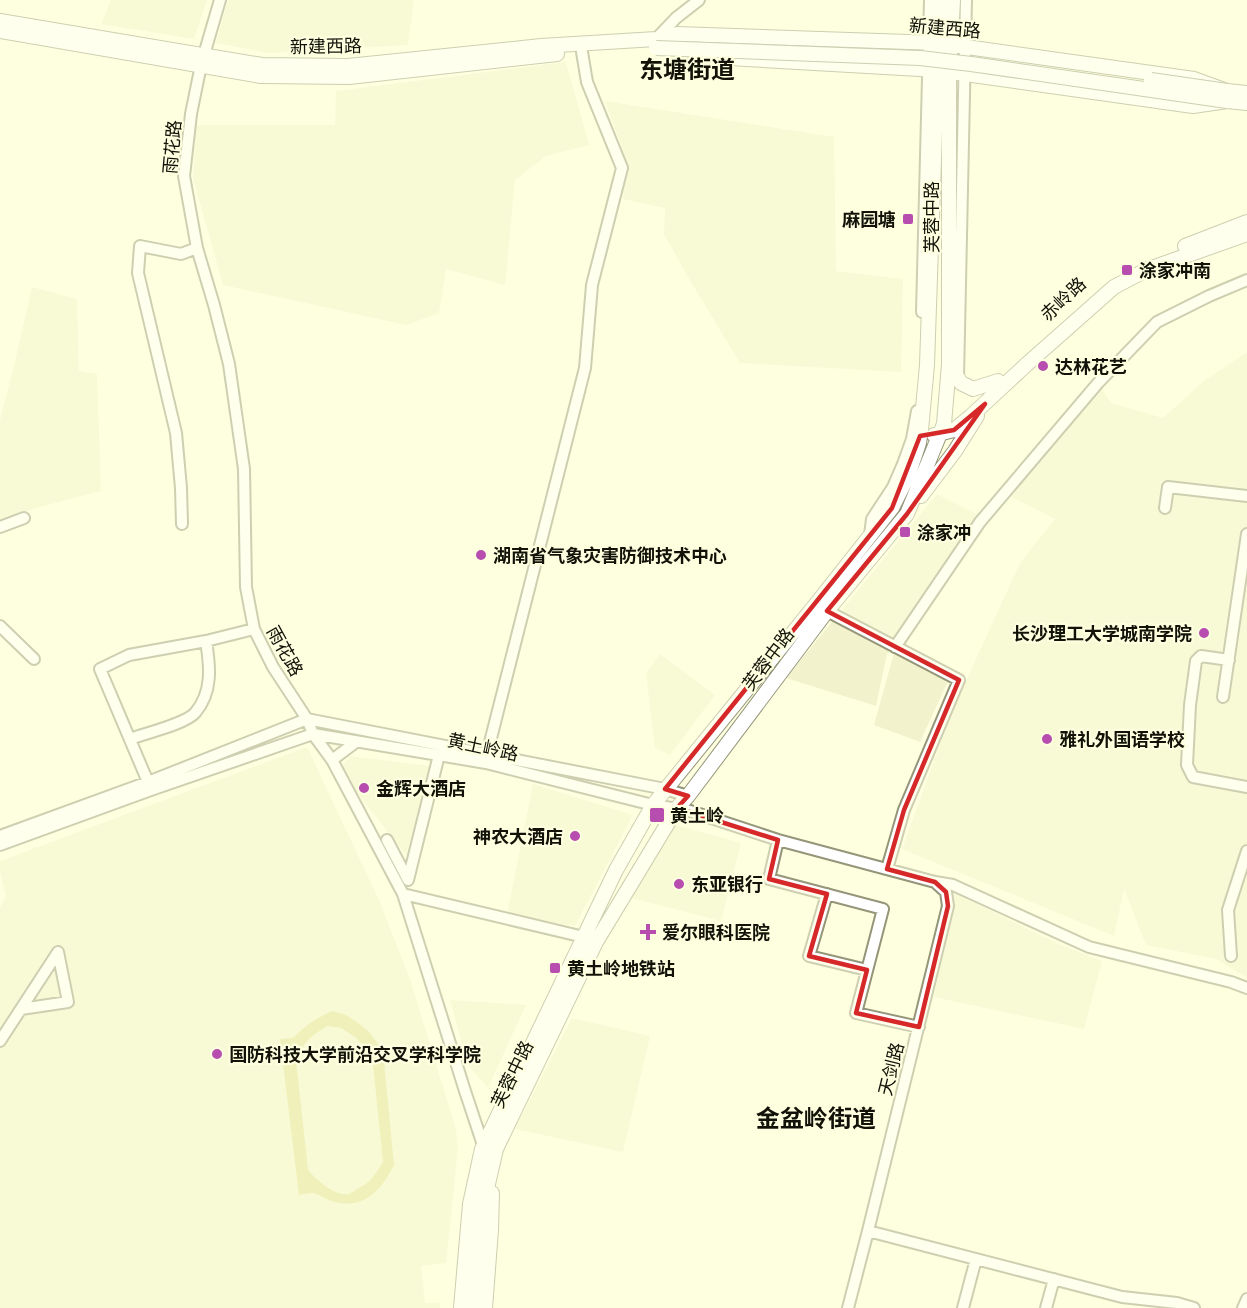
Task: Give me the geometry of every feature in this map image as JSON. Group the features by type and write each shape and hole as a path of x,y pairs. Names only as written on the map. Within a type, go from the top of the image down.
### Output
{"main road":[{"name":"芙蓉中路","path":"461,1308 470,1204 483,1145 616,870 653,804 892,508 908,476 921,433 927,365 940,0"},
{"name":"芙蓉中路","path":"939,43 953,0"},
{"name":"新建西路","path":"1,29 202,60 262,65 348,66 541,46 656,43 920,58 1227,96"},
{"name":"新建西路","path":"202,60 261,76 349,77 656,43 678,33 939,43 1194,79 1227,96 1247,103"},
{"name":"新建西路","path":"656,43 679,55 938,71 1193,106 1247,93"},
{"name":"芙蓉中路","path":"474,1308 481,1215 496,1149 596,942 677,808 827,611 907,514 942,429 949,364 938,71"},
{"name":"赤岭路","path":"942,429 1054,333 1103,287 1144,262 1247,222"},
{"name":"赤岭路","path":"921,433 942,429 954,430 1114,287 1146,270 1247,234"},
{"path":"949,364 961,383 973,389 998,381"},
{"name":"赤岭路","path":"907,514 955,451 985,404"},
{"path":"485,1308 493,1197 490,1174"}],"street":[{"name":"雨花路","path":"220,0 202,60 191,114 184,176 197,248 229,364 244,469 246,587 254,629 273,667 307,719 313,735 332,760 403,894 483,1145"},
{"path":"656,43 676,18 699,0"},
{"path":"930,0 939,43"},
{"path":"958,378 966,0"},
{"path":"486,759 585,368 592,285 622,168 587,82 582,52"},
{"path":"870,536 872,519 903,464 912,439 920,390 938,71"},
{"path":"182,524 176,433 138,273 140,246 181,254 197,248"},
{"path":"895,647 980,522 1098,383 1158,322 1247,280"},
{"path":"1165,508 1168,487 1247,496"},
{"path":"0,528 24,518"},
{"path":"1223,697 1247,534"},
{"path":"827,611 959,680 904,810 887,869"},
{"path":"0,626 34,659"},
{"path":"148,782 100,669 129,655 206,641 254,629"},
{"path":"130,739 181,722 195,714 207,691 210,666 206,641"},
{"path":"1229,660 1201,656 1196,661 1190,705 1187,765 1193,777 1247,787"},
{"path":"0,836 148,782 307,719"},
{"name":"黄土岭路","path":"307,719 486,759 653,804 690,811 778,840 953,885 1089,947 1247,988"},
{"name":"黄土岭路","path":"0,845 151,790 313,735 439,755 486,759 665,789 688,796"},
{"path":"332,760 356,742"},
{"path":"387,840 408,880 439,755"},
{"path":"778,840 769,879 883,909 856,1013 918,1027"},
{"path":"1231,956 1228,910 1247,851"},
{"name":"天剑路","path":"848,1308 948,906 946,891 935,882"},
{"path":"403,894 584,937"},
{"path":"827,894 809,956 867,970"},
{"path":"0,1041 21,1008 58,952 68,1002 21,1008"},
{"path":"868,1231 1122,1297 1178,1303 1194,1308"},
{"path":"963,1308 976,1259"},
{"path":"1046,1308 1054,1279"},
{"path":"1244,1308 1247,1299"}],"highlighted area":[{"path":"985,404 907,514 827,611 959,680 904,810 887,869 935,882 946,892 948,906 919,1027 856,1013 867,970 809,956 827,894 769,879 778,840 677,808 688,796 665,789 892,508 920,436 954,430"}],"shaded area":[{"path":"111,0 207,0 194,39 101,24"},
{"path":"228,0 414,0 408,45 269,53 216,43"},
{"path":"566,62 589,145 546,156 515,180 505,285 446,269 439,313 406,325 223,285 193,178 196,125 335,125 336,91"},
{"path":"605,101 834,137 836,271 903,279 901,372 740,363 664,234 665,208 623,199 626,159"},
{"path":"32,287 77,299 79,371 97,374 101,491 0,519 0,420"},
{"path":"1247,352 1247,978 1216,959 1146,945 1124,889 1114,936 902,849 953,709 1020,563 1055,519 1003,493 1098,383 1111,403 1163,418 1204,381"},
{"path":"937,494 979,515 887,654 876,706 786,678"},
{"path":"894,653 949,679 920,742 874,725"},
{"path":"660,654 715,695 670,755 655,748 646,673"},
{"name":"国防科技大学前沿交叉学科学院","path":"307,747 379,900 410,979 456,1129 458,1149 446,1263 421,1266 425,1303 441,1303 440,1308 0,1308 0,907 6,897 0,861"},
{"path":"350,756 430,766 406,855 339,770"},
{"path":"533,784 633,815 575,926 507,915"},
{"path":"676,825 741,843 721,921 631,898"},
{"path":"954,893 1061,945 1102,961 1084,1029 934,997"},
{"path":"450,1000 526,1005 488,1088 468,1065"},
{"path":"572,1018 650,1036 623,1152 515,1129"}],"green space":[{"path":"332,1011 346,1015 370,1033 383,1051 394,1165 377,1190 362,1201 353,1203 331,1201 313,1193 299,1195 280,1039 293,1038","holes":["328,1026 341,1028 355,1037 372,1054 383,1162 369,1181 348,1194 332,1190 308,1170 296,1060 308,1040 317,1033"]}],"place":[{"name":"麻园塘","path":"908,219"},
{"name":"涂家冲南","path":"1127,270"},
{"name":"达林花艺","path":"1043,366"},
{"name":"涂家冲","path":"905,532"},
{"name":"湖南省气象灾害防御技术中心","path":"481,555"},
{"name":"长沙理工大学城南学院","path":"1204,633"},
{"name":"雅礼外国语学校","path":"1047,739"},
{"name":"金辉大酒店","path":"364,788"},
{"name":"黄土岭","path":"657,815"},
{"name":"神农大酒店","path":"575,836"},
{"name":"东亚银行","path":"679,884"},
{"name":"爱尔眼科医院","path":"648,932"},
{"name":"黄土岭地铁站","path":"555,968"},
{"name":"国防科技大学前沿交叉学科学院","path":"217,1054"}],"district":[{"name":"东塘街道","path":"687,69"},
{"name":"金盆岭街道","path":"816,1118"}]}
